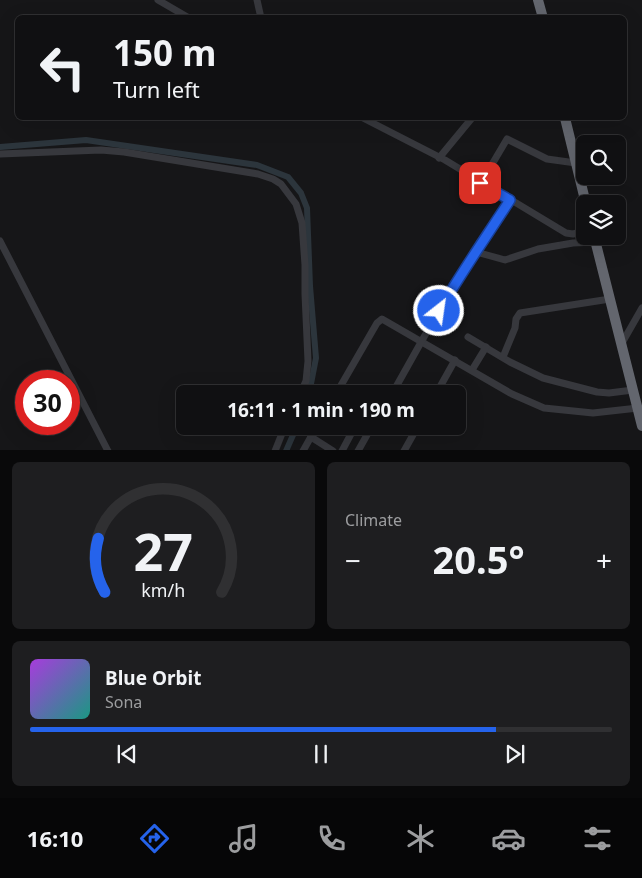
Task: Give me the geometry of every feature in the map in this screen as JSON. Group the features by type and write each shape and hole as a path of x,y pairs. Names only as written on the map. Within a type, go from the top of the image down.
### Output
{"highway":[{"path":"538,0 542,15"},
{"path":"565,120 576,163"},
{"path":"596,245 642,426"}],"street":[{"path":"158,0 184,15"},
{"path":"257,0 260,15"},
{"path":"368,120 440,158 570,234 576,233"},
{"path":"440,158 470,120"},
{"path":"480,183 507,139 547,159 576,163"},
{"path":"0,154 83,149 124,152 258,174 273,178 281,184 296,204 302,224 306,265 305,294 308,361 304,385"},
{"path":"397,385 448,296 510,200"},
{"path":"0,241 108,450"},
{"path":"476,252 505,260 538,249 576,242"},
{"path":"503,357 515,328 516,319 520,313 610,299"},
{"path":"622,343 642,308"},
{"path":"341,385 379,320 385,320 520,398 544,408 593,413 638,408"},
{"path":"468,336 543,378 609,393 633,390"},
{"path":"472,370 486,347"},
{"path":"441,385 455,360"},
{"path":"275,450 281,435"},
{"path":"342,450 350,435"},
{"path":"358,450 367,435"},
{"path":"404,450 413,435"},
{"path":"303,450 310,437 332,450"}],"waterway":[{"path":"0,147 86,140 257,165 288,177 301,193 307,208 310,286 316,358 311,385"},
{"path":"286,450 293,435"}],"route":[{"path":"439,311 510,200 480,183"}]}
